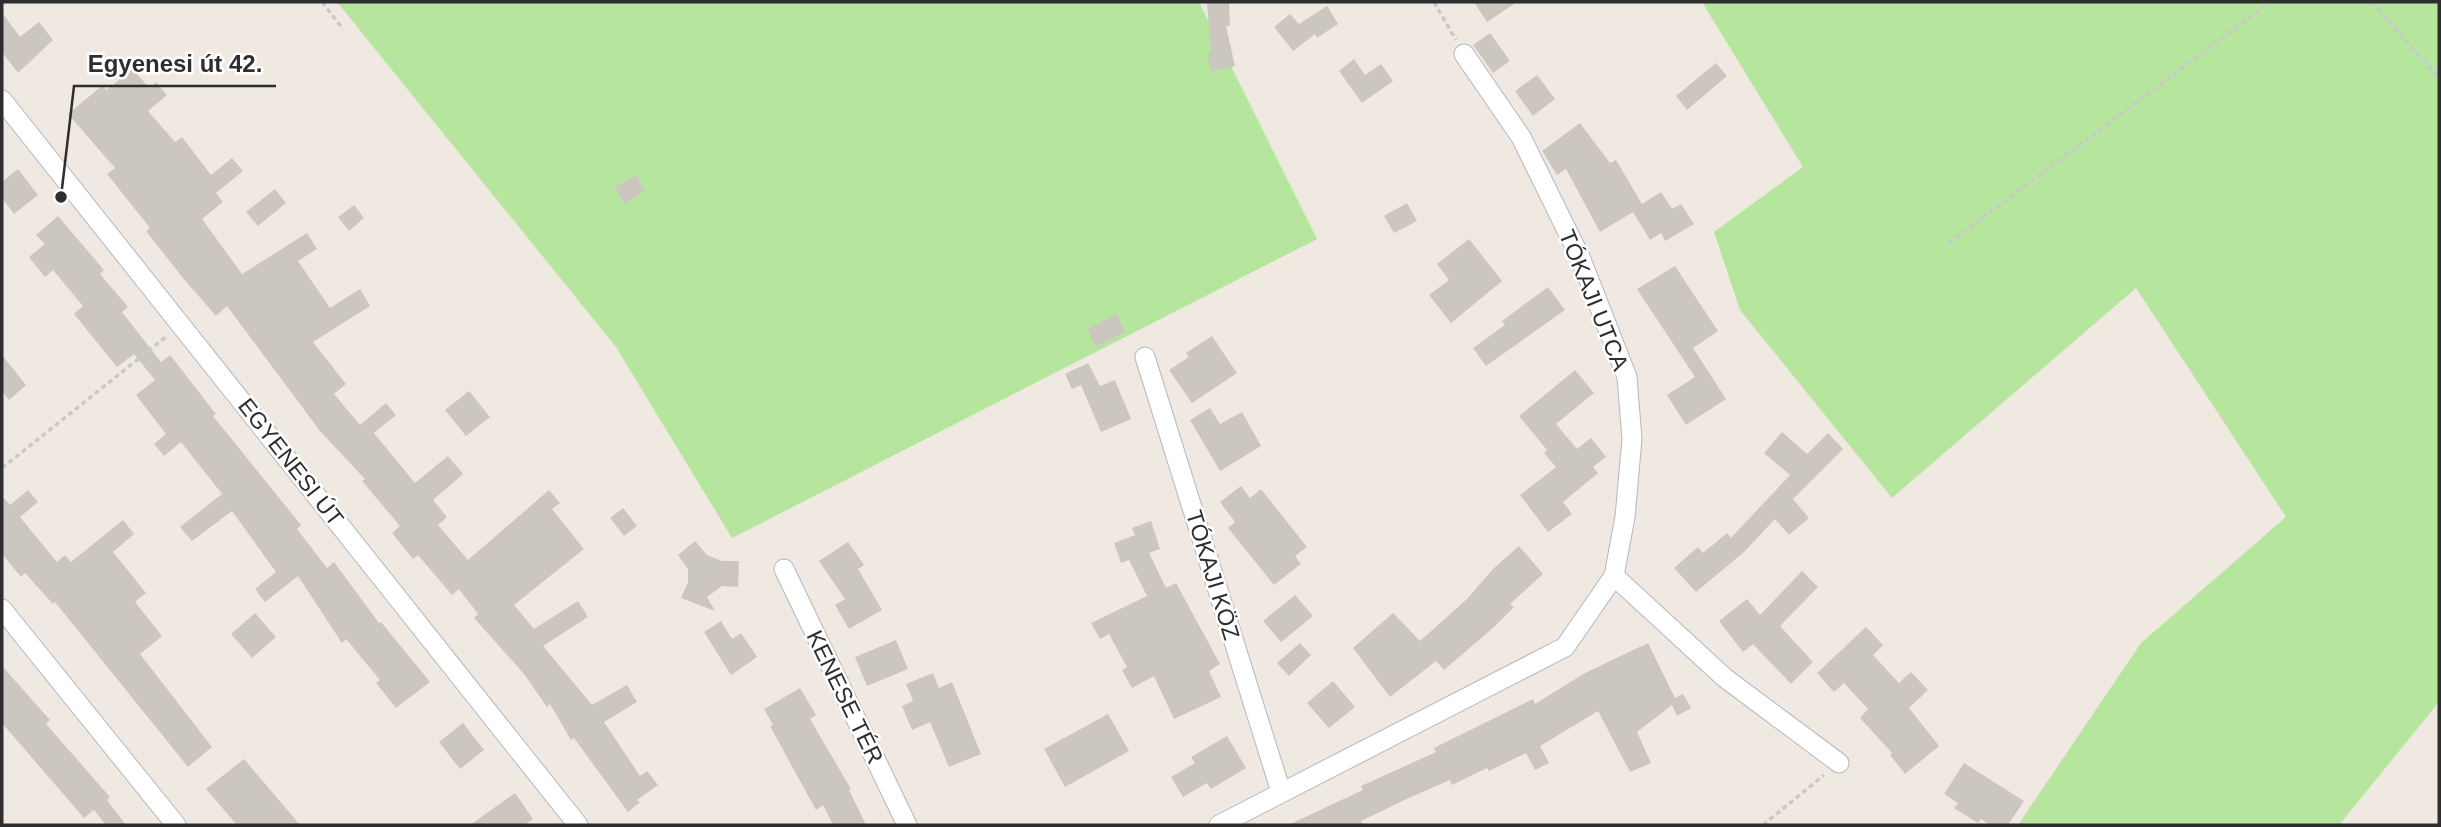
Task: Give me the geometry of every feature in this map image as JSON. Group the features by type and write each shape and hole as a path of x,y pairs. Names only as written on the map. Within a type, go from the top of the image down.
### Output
{"street":[{"name":"TÓKAJI UTCA","path":"1219,825 1565,647 1614,576 1625,517 1632,439 1627,377 1580,257 1521,137 1464,54"},
{"name":"EGYENESI ÚT","path":"2,100 578,825"},
{"name":"TÓKAJI KÖZ","path":"1145,357 1281,792"},
{"name":"KENESE TÉR","path":"784,569 907,825"},
{"path":"1614,576 1725,678 1839,763"},
{"path":"2,609 176,825"}],"path":[{"path":"322,2 343,29"},
{"path":"1434,2 1464,54"},
{"path":"1950,243 2270,2"},
{"path":"2372,2 2439,78"},
{"path":"2,468 181,324"},
{"path":"1763,825 1839,763"}],"green space":[{"path":"337,2 1199,2 1317,239 732,538 616,347"},
{"path":"1702,2 2439,2 2439,702 2339,825 2018,825 2141,643 2286,517 2136,288 1892,498 1740,310 1714,232 1803,167"}],"building":[{"path":"1229,2 1230,26 1226,26 1235,66 1211,72 1207,53 1211,53 1207,3"},
{"path":"1474,2 1517,2 1487,22"},
{"path":"1327,6 1338,24 1317,38 1315,34 1293,51 1274,27 1290,14 1299,24"},
{"path":"2,13 20,37 39,22 53,40 18,73 2,52"},
{"path":"1490,33 1510,61 1493,73 1473,45"},
{"path":"1354,59 1365,75 1381,64 1393,81 1362,103 1339,71"},
{"path":"1716,63 1727,76 1687,110 1676,96"},
{"path":"133,69 149,88 156,82 167,95 148,111 175,142 182,137 211,175 232,158 243,171 216,193 223,202 202,219 242,274 307,233 317,249 298,261 330,308 360,289 370,306 313,342 346,384 334,394 360,425 386,403 396,415 374,433 415,483 448,456 463,474 433,500 447,517 438,525 468,560 549,490 560,503 552,509 584,549 514,605 534,629 578,601 588,617 543,646 592,705 627,685 637,702 604,722 640,776 647,771 658,785 637,800 640,802 628,812 574,738 571,740 550,704 547,707 524,674 474,618 478,614 459,589 452,595 418,555 413,559 392,533 400,526 362,481 365,479 320,431 227,306 216,316 183,278 146,231 150,228 107,174 115,168 68,114 103,85 106,90"},
{"path":"1537,75 1555,99 1533,116 1515,91"},
{"path":"1580,123 1610,163 1616,160 1642,204 1661,192 1672,209 1681,204 1694,224 1665,241 1661,233 1650,240 1633,212 1600,232 1566,169 1557,175 1542,151"},
{"path":"18,169 38,195 14,214 2,198 2,182"},
{"path":"636,175 645,191 624,204 615,187"},
{"path":"275,189 286,203 258,226 246,212"},
{"path":"1407,203 1417,221 1394,233 1384,216"},
{"path":"354,205 364,218 349,231 338,217"},
{"path":"58,216 104,270 100,274 128,307 122,312 161,362 170,355 216,414 213,416 301,525 297,529 327,568 334,562 379,623 381,622 430,682 396,708 376,683 380,680 346,639 342,643 298,576 265,602 255,589 276,572 232,511 192,541 180,527 222,494 181,442 164,456 154,444 166,434 136,395 155,380 134,354 117,367 74,314 83,306 53,270 45,277 29,257 45,244 36,235"},
{"path":"1469,239 1502,281 1451,323 1429,295 1449,280 1437,264"},
{"path":"1675,266 1718,331 1693,348 1726,399 1686,425 1667,395 1695,377 1637,289"},
{"path":"1548,287 1565,310 1486,366 1473,348 1505,325 1502,321"},
{"path":"1116,314 1125,332 1096,347 1087,329"},
{"path":"1212,336 1237,373 1192,403 1169,370 1189,357 1186,353"},
{"path":"2,355 26,385 9,400 2,391"},
{"path":"1088,363 1100,386 1115,380 1131,419 1101,432 1081,385 1072,389 1065,374"},
{"path":"1575,370 1594,393 1556,424 1577,449 1591,438 1606,457 1593,467 1598,473 1563,502 1572,514 1548,532 1520,495 1556,467 1544,453 1547,450 1519,416"},
{"path":"469,391 490,417 466,436 445,410"},
{"path":"1210,408 1220,424 1242,412 1261,446 1220,471 1190,420"},
{"path":"1782,432 1807,454 1828,433 1843,449 1793,499 1809,518 1789,535 1775,519 1744,552 1696,592 1674,568 1698,547 1703,553 1727,533 1731,538 1790,475 1764,453"},
{"path":"1241,486 1250,498 1261,489 1307,547 1295,556 1301,564 1274,585 1228,528 1235,522 1220,502"},
{"path":"28,490 38,502 20,517 57,562 65,555 71,562 123,520 134,534 113,552 146,593 135,602 162,636 140,654 212,747 188,767 55,602 53,604 25,573 21,577 2,554 2,496 10,505"},
{"path":"623,508 637,526 624,536 610,518"},
{"path":"1151,521 1160,549 1149,553 1166,588 1176,583 1220,664 1209,671 1221,697 1174,719 1154,676 1132,688 1122,670 1127,667 1109,634 1100,639 1091,623 1147,596 1129,560 1121,563 1114,543 1135,535 1132,528"},
{"path":"695,541 707,555 722,561 739,561 738,587 722,586 707,597 715,611 681,598 688,582 688,569 678,555"},
{"path":"848,542 864,565 858,569 882,610 849,629 835,605 845,599 819,561"},
{"path":"1519,546 1543,574 1510,604 1514,607 1494,627 1444,670 1436,661 1390,697 1353,648 1393,613 1420,641 1467,599 1493,569"},
{"path":"1802,571 1818,587 1780,626 1813,662 1791,684 1753,644 1743,652 1719,621 1747,599 1760,615"},
{"path":"1295,595 1313,616 1281,642 1263,621"},
{"path":"255,613 276,637 252,658 231,634"},
{"path":"721,621 732,639 741,633 757,657 731,675 704,632"},
{"path":"1866,627 1883,645 1873,655 1899,683 1911,672 1928,690 1909,708 1939,746 1905,774 1890,755 1892,753 1860,718 1868,709 1844,683 1834,692 1817,673"},
{"path":"896,640 908,669 867,686 855,657"},
{"path":"1300,643 1311,655 1289,676 1277,663"},
{"path":"1648,643 1675,698 1683,694 1691,708 1677,716 1672,705 1637,732 1651,763 1630,772 1598,711 1540,746 1549,763 1535,770 1526,753 1489,771 1487,768 1452,785 1450,780 1411,797 1361,821 1363,825 1288,825 1363,790 1361,786 1436,752 1434,748 1533,699 1535,704 1585,673"},
{"path":"2,666 50,720 46,724 110,797 107,800 126,825 106,825 94,810 84,818 2,723"},
{"path":"933,673 939,688 952,682 981,754 949,767 930,722 912,730 902,706 913,701 906,684"},
{"path":"1333,681 1355,707 1329,728 1307,703"},
{"path":"800,688 816,715 810,719 851,789 849,790 866,825 833,825 823,805 816,810 770,726 773,725 764,709"},
{"path":"1108,714 1129,751 1065,787 1044,749"},
{"path":"463,723 484,750 460,769 439,742"},
{"path":"1227,736 1246,768 1211,789 1207,783 1183,797 1171,777 1195,763 1191,757"},
{"path":"244,759 300,825 237,825 206,789"},
{"path":"1964,763 2024,801 2008,825 1991,825 1981,819 1978,823 1954,808 1958,803 1944,794"},
{"path":"515,793 533,819 524,825 470,825"}],"place":[{"name":"Egyenesi út 42.","path":"61,197"}]}
